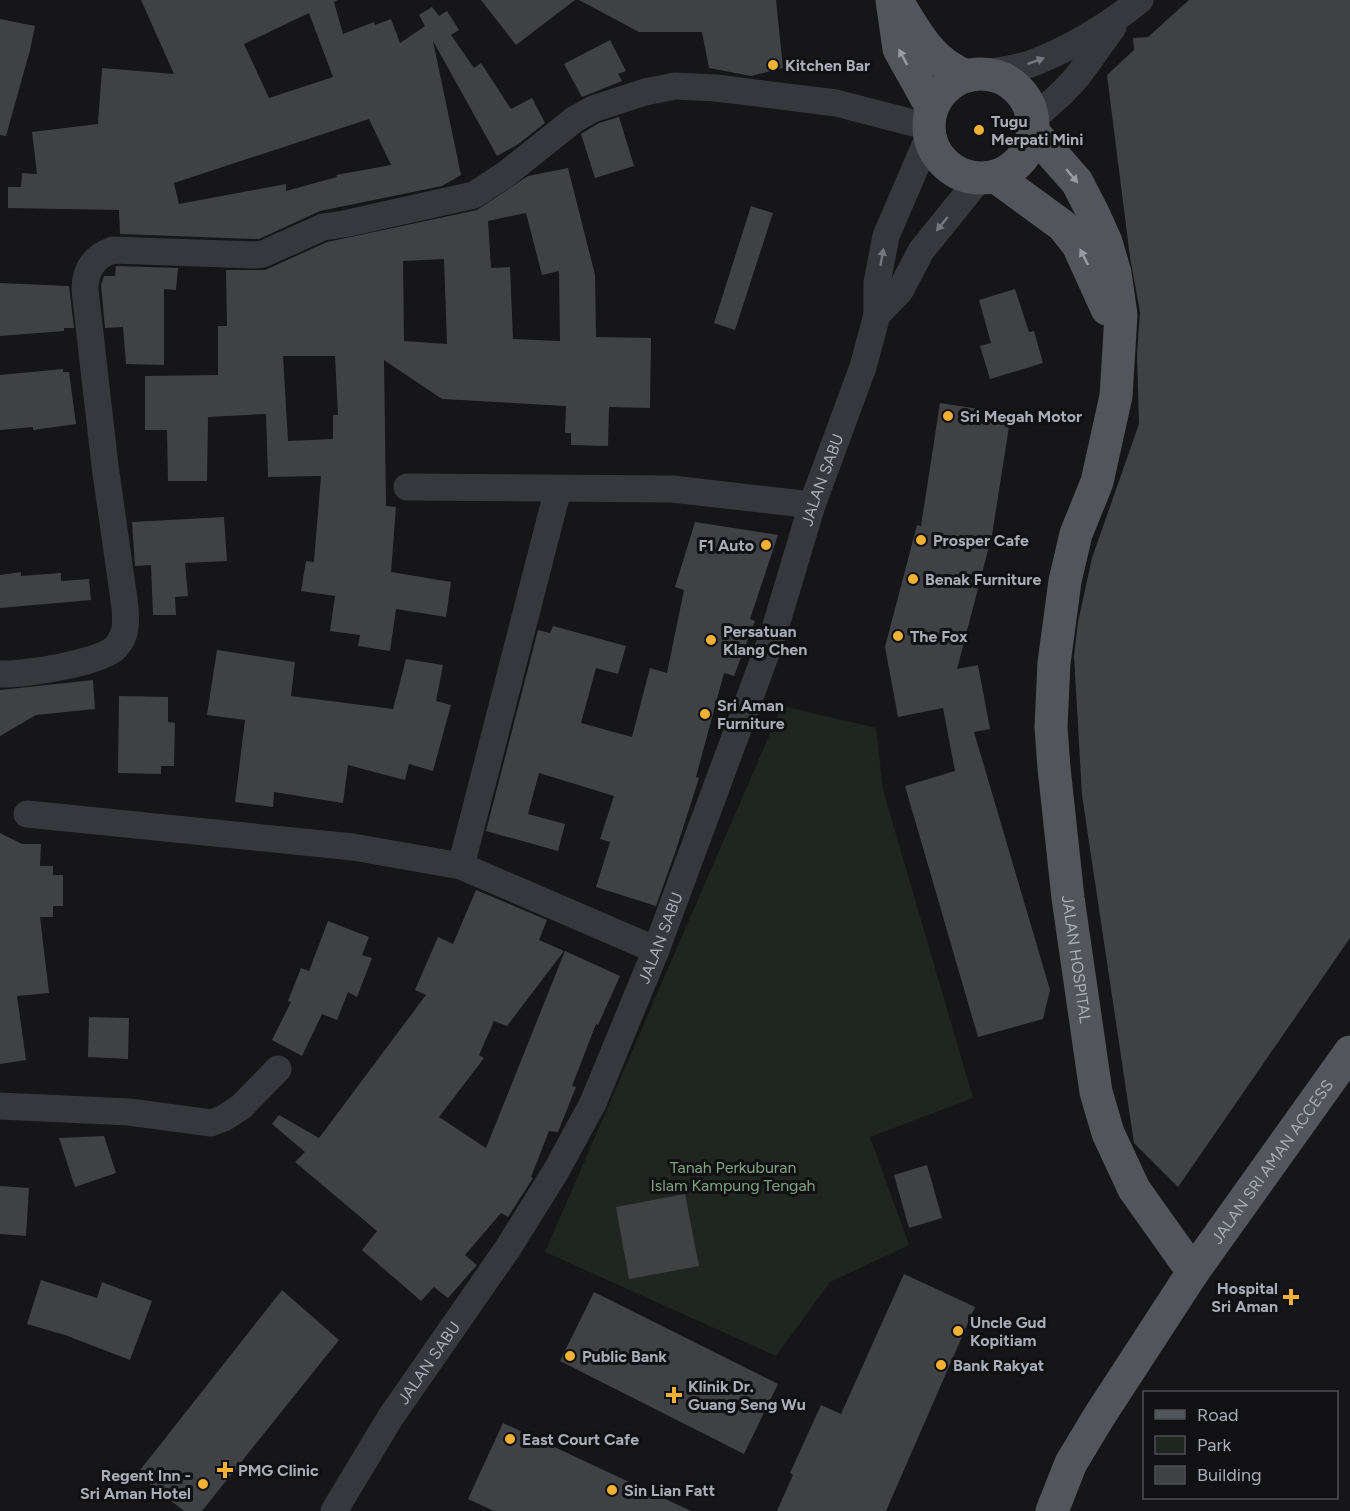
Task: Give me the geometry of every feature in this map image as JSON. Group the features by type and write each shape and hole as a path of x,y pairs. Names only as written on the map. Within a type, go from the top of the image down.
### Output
{"main road":[{"path":"894,0 912,28 939,61 953,71 994,76 1008,82 1020,92 1028,104 1033,126 1029,147 1021,160 1010,170 988,178 962,176 947,166 935,153 930,124 898,49 894,0"},
{"path":"930,124 940,94 952,82 973,75"},
{"name":"JALAN HOSPITAL","path":"1033,126 1077,182 1106,242 1115,273 1121,315 1116,396 1097,482 1076,534 1065,581 1054,663 1051,727 1068,898 1096,1092 1107,1133 1134,1188 1193,1272"},
{"path":"988,178 1063,226 1078,245 1109,312 1119,351"},
{"name":"JALAN SRI AMAN ACCESS","path":"1193,1272 1350,1052"},
{"path":"1052,1511 1071,1463 1193,1272"}],"street":[{"path":"973,75 1038,61 1131,8"},
{"path":"1033,126 1077,77 1131,8"},
{"path":"0,674 38,672 105,655 116,648 126,629 85,290 88,269 103,254 113,250 263,254 323,227 474,195 506,174 576,119 593,109 645,92 675,86 716,88 836,103 930,124 886,236 877,283 878,315"},
{"path":"878,315 900,291 921,251 988,178"},
{"name":"JALAN SABU","path":"334,1511 390,1418 471,1302 556,1171 593,1103 656,950 774,632 812,505 863,367 878,315"},
{"path":"408,487 672,489 812,505"},
{"path":"461,866 558,489"},
{"path":"27,814 352,847 461,866 656,950"},
{"path":"0,1106 129,1112 211,1123 241,1107 278,1069"}],"green space":[{"name":"Tanah Perkuburan Islam Kampung Tengah","path":"782,706 876,728 883,790 973,1098 870,1137 909,1245 830,1282 776,1356 545,1252"}],"building":[{"path":"141,0 338,0 334,2 343,34 374,22 375,25 391,19 400,43 425,26 419,15 432,7 439,16 447,11 459,30 451,35 474,68 481,63 511,109 532,98 545,123 517,145 497,156 433,41 461,175 442,186 320,211 259,239 120,234 119,210 8,208 8,187 21,187 22,173 37,174 32,132 98,124 102,68 174,74","holes":["309,13 333,77 269,98 244,44","369,119 391,165 336,175 337,177 286,191 286,184 179,204 174,183"]},
{"path":"481,0 575,0 516,45"},
{"path":"579,0 776,0 783,68 751,76 709,68 702,32 639,32"},
{"path":"1189,0 1350,0 1350,938 1178,1187 1134,1143 1082,795 1074,656 1078,622 1092,558 1139,424 1137,354 1140,312 1130,257 1107,75 1134,50 1133,38 1148,37"},
{"path":"0,19 35,26 6,136 0,135"},
{"path":"610,40 626,71 618,74 622,81 582,97 564,64"},
{"path":"619,117 634,166 595,178 581,134 599,123"},
{"path":"568,168 595,275 596,337 651,338 650,408 609,407 608,446 571,445 571,433 565,433 566,406 442,399 384,360 386,506 396,507 391,572 451,582 446,617 396,609 390,651 358,646 360,635 330,631 335,596 301,591 306,561 314,562 321,476 268,477 266,414 208,417 207,481 168,481 167,430 145,430 145,376 218,375 218,326 227,326 226,270 265,270 327,242 477,210 528,176","holes":["526,213 542,275 559,271 560,341 513,339 510,267 491,268 488,221","444,259 447,344 404,341 403,261","283,356 335,356 338,415 333,415 333,439 288,441"]},
{"path":"751,206 773,213 735,330 714,323"},
{"path":"116,266 178,268 176,290 164,289 164,365 126,364 123,327 105,328 101,285 104,276 115,276"},
{"path":"0,283 69,286 74,328 64,328 64,331 0,336"},
{"path":"1015,289 1029,332 1034,331 1043,363 990,379 980,346 991,343 979,300"},
{"path":"63,369 63,372 69,372 76,424 33,430 33,427 0,430 0,375"},
{"path":"940,403 1011,414 992,535 957,669 978,665 990,729 974,732 1050,990 1043,1019 978,1037 905,786 955,771 943,708 898,717 885,647 917,525 921,526"},
{"path":"224,517 227,561 185,563 188,596 175,597 176,615 153,615 151,565 135,566 132,522"},
{"path":"695,522 778,535 750,619 755,621 734,676 724,673 696,777 699,778 656,906 596,887 610,842 600,839 614,796 539,773 528,814 565,824 558,851 486,831 538,630 550,633 553,626 626,646 618,674 596,668 581,723 632,737 650,668 667,673 684,590 675,587"},
{"path":"21,572 21,576 61,573 61,581 89,579 91,600 0,608 0,575"},
{"path":"217,650 295,662 291,696 393,709 406,659 443,665 436,701 451,705 433,771 409,764 405,780 348,765 343,803 274,792 273,807 235,802 245,720 207,715"},
{"path":"93,680 95,709 36,715 0,736 0,690"},
{"path":"119,696 168,697 168,722 175,723 174,766 161,766 161,774 118,773"},
{"path":"0,833 22,844 41,844 40,866 53,866 53,875 63,875 63,906 53,906 53,917 40,917 49,993 17,996 26,1060 0,1064"},
{"path":"476,890 547,920 539,940 564,951 507,1026 494,1021 479,1055 484,1058 439,1117 486,1148 565,951 620,976 598,1025 596,1024 572,1086 576,1087 558,1132 549,1131 531,1177 533,1178 508,1217 501,1213 465,1255 477,1265 448,1298 434,1287 421,1301 362,1250 377,1231 295,1162 305,1152 272,1124 279,1115 319,1138 426,995 415,990 438,937 453,944"},
{"path":"328,921 369,937 362,955 372,958 357,997 348,992 337,1020 322,1014 302,1056 272,1040 291,1002 288,1001 301,968 309,971"},
{"path":"89,1017 129,1018 128,1059 88,1057"},
{"path":"104,1136 116,1173 75,1187 59,1138"},
{"path":"927,1165 942,1218 909,1228 894,1175"},
{"path":"0,1186 29,1188 26,1236 0,1234"},
{"path":"685,1194 699,1266 629,1279 616,1207"},
{"path":"904,1274 975,1307 886,1511 777,1511 793,1475 790,1473 821,1405 841,1414"},
{"path":"41,1280 97,1298 102,1282 152,1301 130,1360 65,1335 27,1324"},
{"path":"282,1290 339,1340 202,1511 184,1511 137,1474"},
{"path":"594,1292 778,1384 744,1454 560,1361"},
{"path":"503,1423 691,1511 494,1511 468,1499"}],"place":[{"name":"Kitchen Bar","path":"773,65"},
{"name":"Tugu Merpati Mini","path":"979,130"},
{"name":"Sri Megah Motor","path":"948,416"},
{"name":"Prosper Cafe","path":"921,540"},
{"name":"F1 Auto","path":"766,545"},
{"name":"Benak Furniture","path":"913,579"},
{"name":"The Fox","path":"898,636"},
{"name":"Persatuan Klang Chen","path":"711,640"},
{"name":"Sri Aman Furniture","path":"705,714"},
{"name":"Hospital Sri Aman","path":"1291,1297"},
{"name":"Uncle Gud Kopitiam","path":"958,1331"},
{"name":"Public Bank","path":"570,1356"},
{"name":"Bank Rakyat","path":"941,1365"},
{"name":"Klinik Dr. Guang Seng Wu","path":"674,1395"},
{"name":"East Court Cafe","path":"510,1439"},
{"name":"PMG Clinic","path":"225,1470"},
{"name":"Regent Inn - Sri Aman Hotel","path":"203,1484"},
{"name":"Sin Lian Fatt","path":"612,1490"}]}
